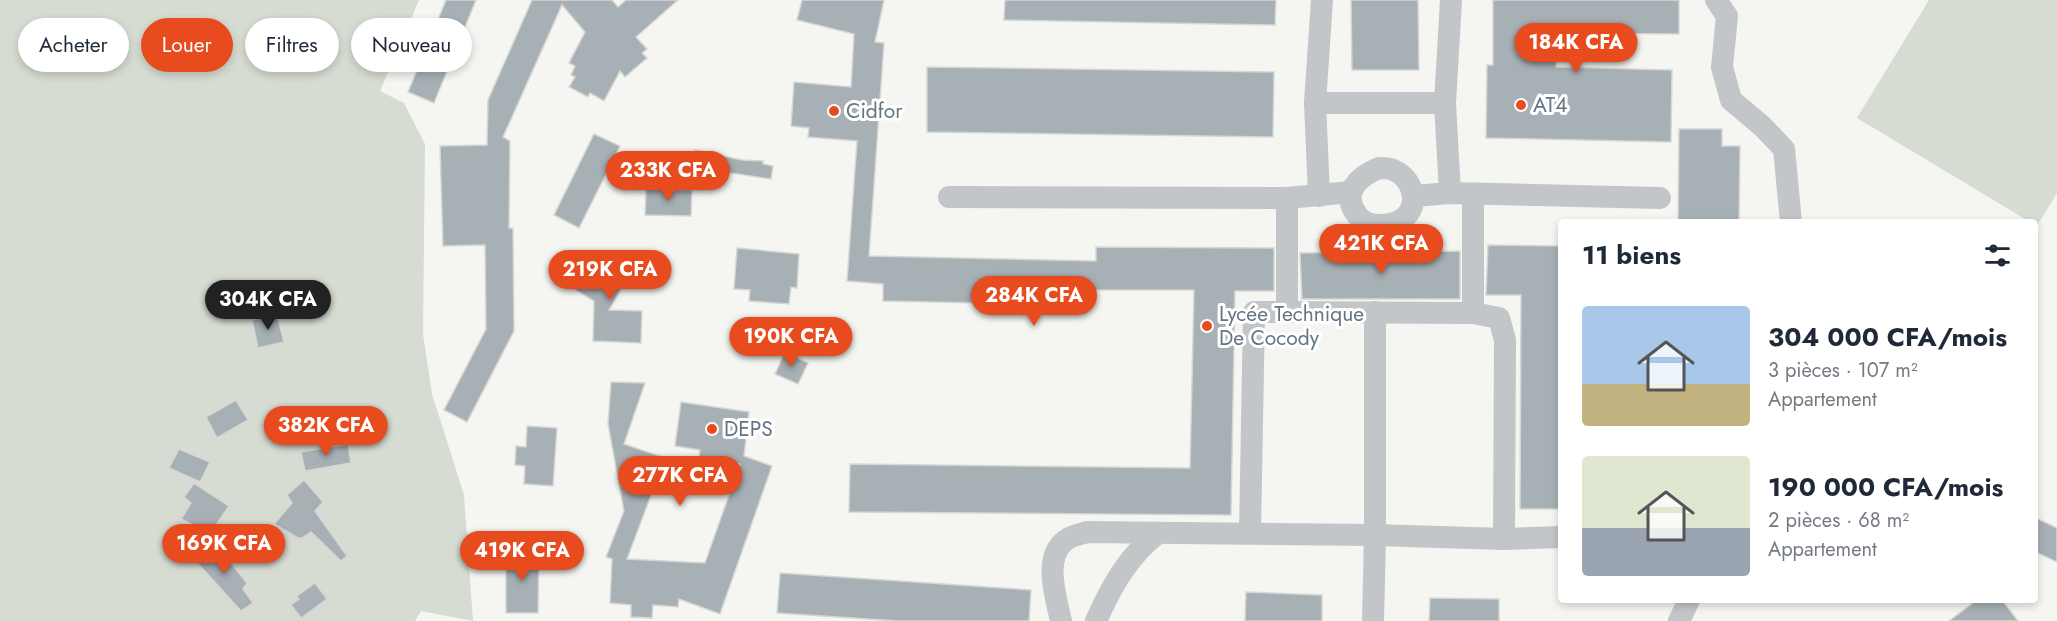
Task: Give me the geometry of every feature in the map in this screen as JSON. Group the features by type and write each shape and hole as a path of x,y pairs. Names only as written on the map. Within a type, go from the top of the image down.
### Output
{"lane":[{"path":"1319,196 1315,103 1322,0"},
{"path":"1450,193 1445,103 1451,0"},
{"path":"1716,0 1727,16 1722,67 1731,100 1762,126 1784,149 1791,219"},
{"path":"1315,103 1445,103"},
{"path":"1379,168 1393,170 1404,176 1414,196 1411,210 1403,219 1391,225 1372,225 1359,218 1352,207 1351,192 1359,178 1379,168"},
{"path":"949,197 1287,198 1351,192"},
{"path":"1414,196 1450,193 1660,198"},
{"path":"1473,194 1473,314"},
{"path":"1287,198 1287,312"},
{"path":"1250,533 1254,312 1473,314 1499,318 1505,340 1504,539"},
{"path":"1373,621 1375,312"},
{"path":"1061,621 1054,586 1053,563 1057,549 1068,538 1087,532 1375,535 1504,539 1558,537"},
{"path":"1096,621 1107,595 1128,563 1144,544 1158,533"},
{"path":"1679,621 1688,603"}],"shaded area":[{"path":"0,0 419,0 411,18 351,18 351,72 388,72 380,91 404,103 425,144 423,334 432,394 464,495 473,621 421,611 415,621 0,621"},
{"path":"1929,0 2057,0 2057,193 2038,224 2038,219 2025,219 1857,118"}],"building":[{"path":"446,0 476,0 469,18 439,18"},
{"path":"532,0 612,0 618,7 626,0 678,0 636,37 647,49 642,53 647,58 625,77 620,71 604,101 590,93 588,97 569,87 575,77 571,75 575,66 569,63 585,32 562,5 503,137 510,141 509,228 513,228 514,331 467,422 444,410 486,329 485,245 443,246 440,146 487,145 488,100"},
{"path":"802,0 884,0 875,42 884,43 869,256 1096,261 1096,247 1274,248 1274,291 1235,291 1231,515 849,512 850,464 1190,468 1194,290 1079,290 1079,305 883,301 883,284 847,281 857,141 808,137 809,128 791,126 794,82 851,87 854,34 797,20"},
{"path":"1005,0 1276,0 1275,25 1004,20"},
{"path":"1351,0 1418,0 1419,70 1352,70"},
{"path":"1493,0 1679,0 1679,34 1556,33 1556,67 1672,70 1671,142 1486,138 1487,65 1493,65"},
{"path":"927,67 1274,72 1273,137 927,132"},
{"path":"416,72 447,72 434,103 408,92"},
{"path":"1679,129 1722,129 1722,146 1740,146 1739,219 1678,219"},
{"path":"594,134 620,146 579,228 554,215"},
{"path":"695,150 742,160 763,161 763,164 773,166 771,179 718,171 718,174 692,168"},
{"path":"646,189 692,190 691,216 645,215"},
{"path":"1488,245 1558,246 1558,509 1520,509 1521,295 1486,295"},
{"path":"737,248 799,254 797,288 791,287 789,304 749,301 750,290 734,289"},
{"path":"608,251 634,266 609,310 642,311 641,343 593,341 594,301 571,287 585,263 597,270"},
{"path":"1460,251 1460,299 1302,299 1300,253"},
{"path":"645,258 665,265 659,286 638,279"},
{"path":"277,314 284,342 258,348 252,320"},
{"path":"785,352 808,363 798,384 775,374"},
{"path":"611,382 645,383 624,444 665,458 627,559 705,563 740,464 699,458 700,450 675,446 681,402 749,412 744,456 772,466 720,614 679,599 678,607 653,605 652,618 631,617 631,605 610,603 612,559 606,557 624,511 608,424"},
{"path":"236,400 248,420 217,438 206,417"},
{"path":"283,412 298,438 283,446 269,420"},
{"path":"527,426 557,428 553,486 524,484 525,466 515,465 516,446 526,447"},
{"path":"348,444 351,463 305,471 301,452"},
{"path":"179,449 210,462 200,482 169,468"},
{"path":"304,480 323,502 315,511 347,556 341,561 311,532 298,538 274,524 292,503 287,495"},
{"path":"194,483 229,506 210,534 181,519 191,503 184,497"},
{"path":"2038,519 2057,528 2057,562 2038,553"},
{"path":"207,542 230,562 247,583 243,589 253,603 241,611 192,557"},
{"path":"506,551 539,552 538,613 506,613"},
{"path":"780,573 1031,590 1029,621 899,621 777,613"},
{"path":"315,583 327,599 301,618 291,605 299,599 297,596"},
{"path":"1246,592 1322,595 1322,621 1245,621"},
{"path":"1430,598 1499,599 1499,621 1429,621"},
{"path":"1973,603 2004,603 2018,621 1949,621"}],"place":[{"name":"AT4","path":"1521,105"},
{"name":"Cidfor","path":"834,111"},
{"name":"Lycée Technique De Cocody","path":"1207,326"},
{"name":"DEPS","path":"712,429"}]}
